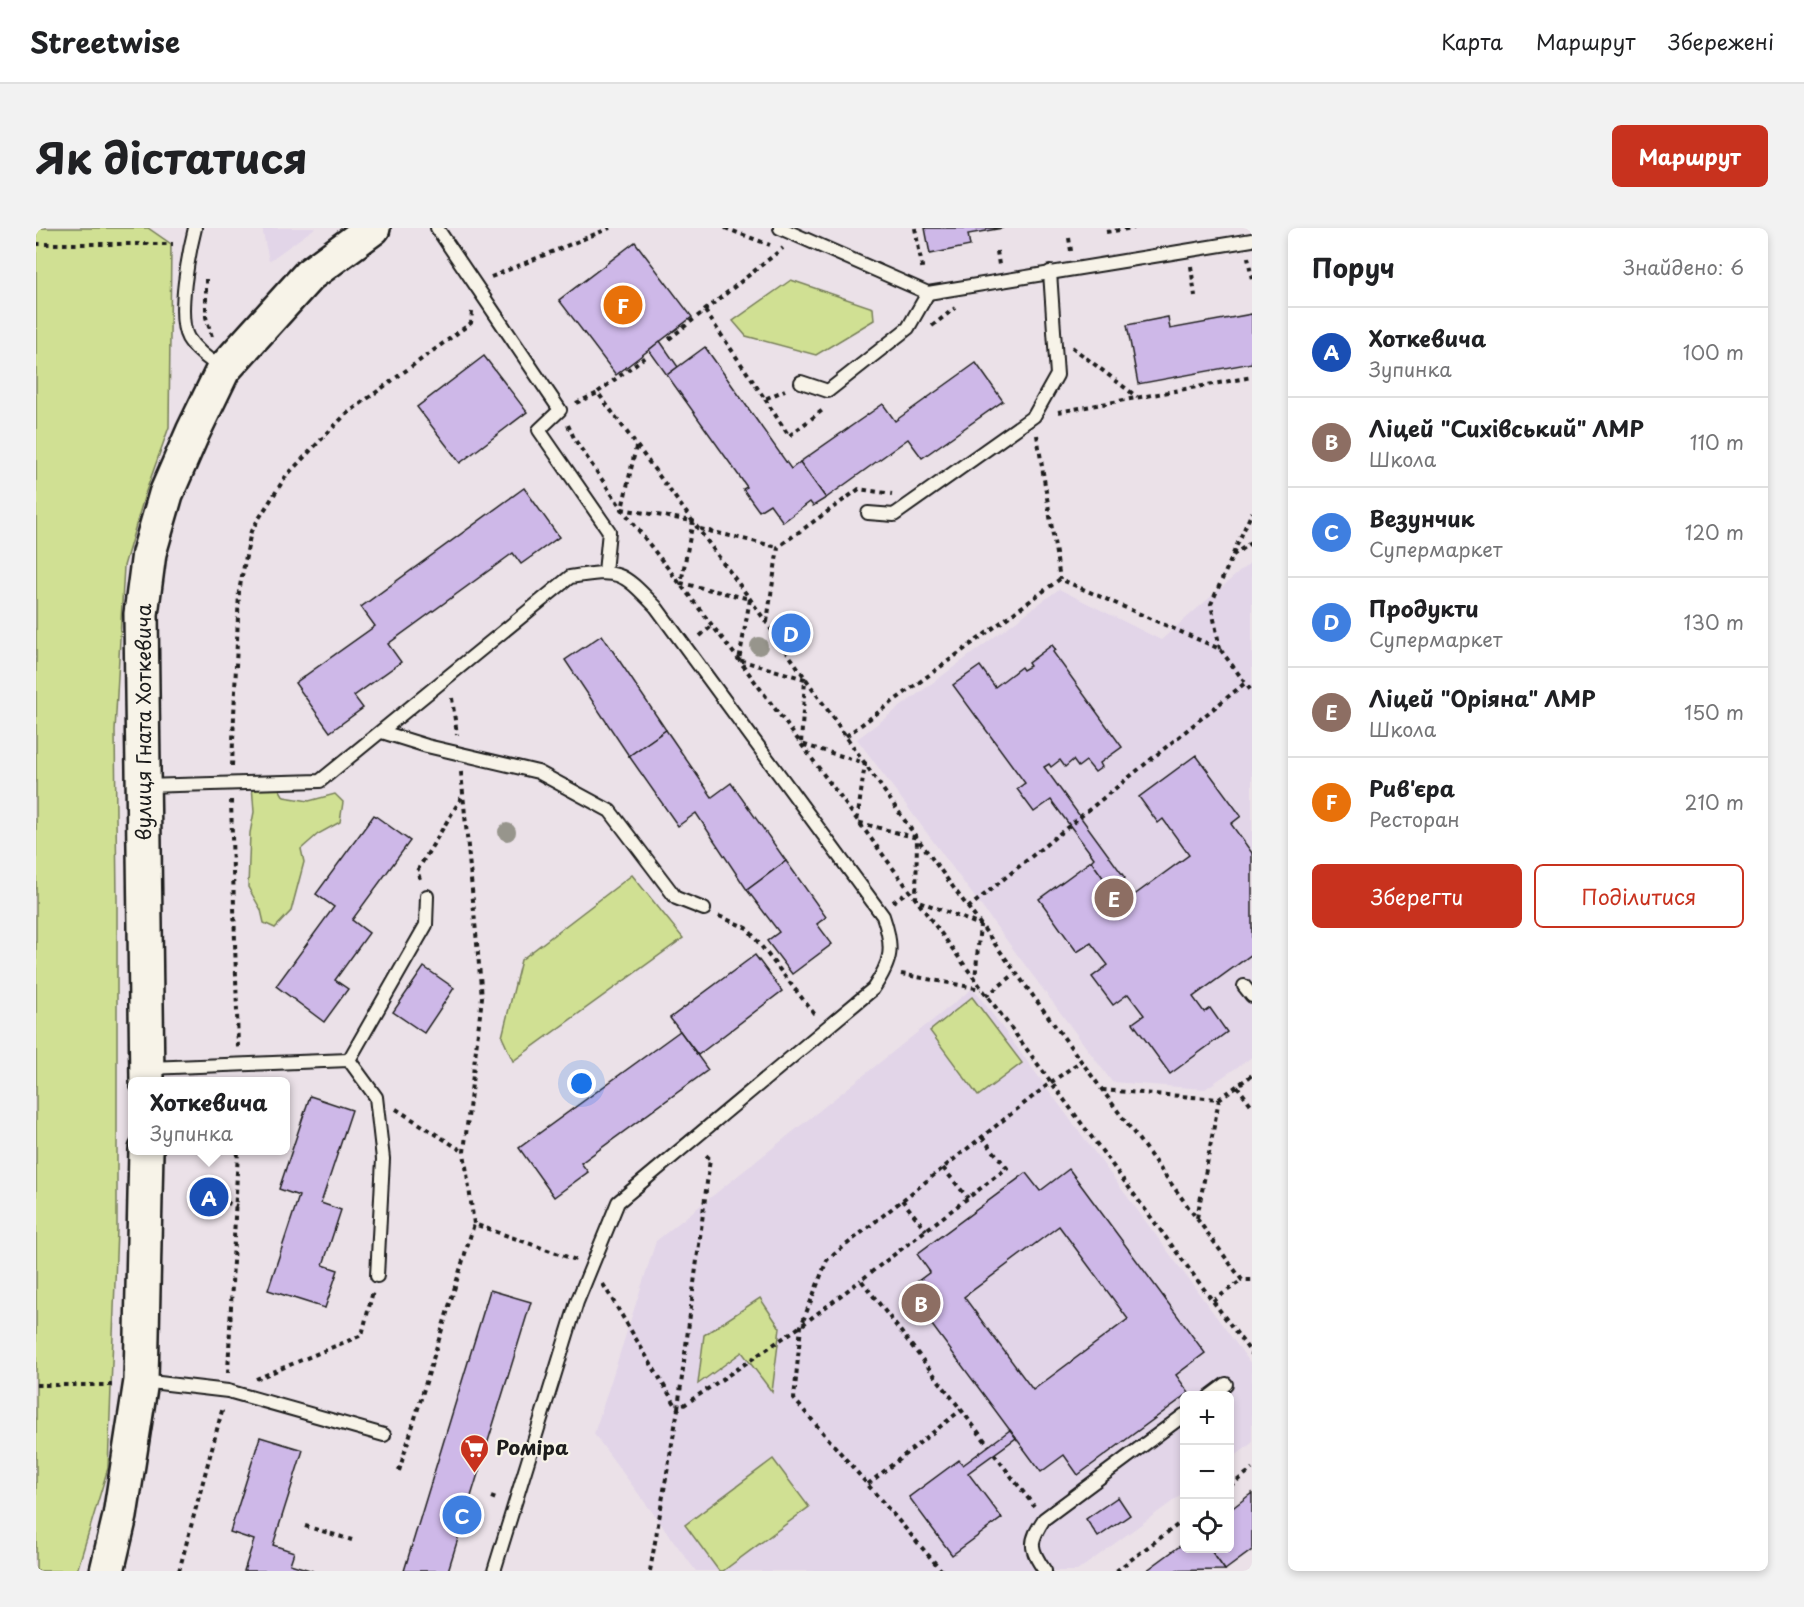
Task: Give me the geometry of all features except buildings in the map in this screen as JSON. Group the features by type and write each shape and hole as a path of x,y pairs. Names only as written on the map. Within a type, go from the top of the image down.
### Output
{"street":[{"name":"вулиця Гната Хоткевича","path":"147,1075 141,614 149,553 166,494 193,432 219,357 309,275 374,228"},
{"path":"107,1571 120,1516 146,1155"}],"lane":[{"path":"195,228 184,287 184,326 186,335 196,348 219,357"},
{"path":"437,228 560,410 539,430 609,531 604,572"},
{"path":"780,228 928,293 1252,240"},
{"path":"868,513 894,515 1034,416 1057,375 1050,272"},
{"path":"801,382 828,391 908,328 928,293"},
{"path":"144,786 320,781 570,577 604,572 628,578 656,607 880,911 890,934 891,955 885,970 873,988 618,1202 577,1302 494,1571"},
{"path":"382,732 427,746 538,772 610,810 676,898 704,909"},
{"path":"349,1060 426,925 427,896"},
{"path":"1244,986 1252,996"},
{"path":"147,1075 238,1064 349,1060"},
{"path":"349,1060 376,1097 384,1159 377,1276"},
{"path":"129,1383 228,1391 384,1435"},
{"path":"1216,1391 1226,1384"},
{"path":"1045,1571 1034,1555 1033,1537 1044,1519 1180,1419"}],"path":[{"path":"238,1064 231,785 238,591 251,531 286,476 345,416 471,323 474,284 610,228"},
{"path":"669,339 781,249 725,228"},
{"path":"913,270 923,276 915,228"},
{"path":"1106,232 1134,228"},
{"path":"1069,238 1071,255"},
{"path":"36,244 171,244"},
{"path":"997,251 999,266"},
{"path":"1236,258 1250,256 1252,280"},
{"path":"988,267 1009,264"},
{"path":"1180,267 1191,266 1195,297"},
{"path":"205,275 206,317 219,357"},
{"path":"930,327 958,306"},
{"path":"705,311 789,436 827,407"},
{"path":"1055,333 1138,398"},
{"path":"645,357 598,393 560,410 575,440 622,509 739,660 1252,1354"},
{"path":"1034,416 1252,377"},
{"path":"765,399 801,382"},
{"path":"598,393 750,599 980,925 1242,1280"},
{"path":"1038,442 1060,579"},
{"path":"622,509 636,446"},
{"path":"767,623 778,547 859,489 918,497"},
{"path":"622,509 693,521"},
{"path":"1252,512 1211,604 1220,649 1252,692"},
{"path":"681,583 693,521"},
{"path":"698,529 778,547"},
{"path":"1233,555 1252,542"},
{"path":"1060,579 1220,649"},
{"path":"846,736 1060,579"},
{"path":"681,583 750,599"},
{"path":"739,660 750,599"},
{"path":"739,660 805,679"},
{"path":"399,1471 474,1224 464,1152 482,997 459,754 449,676"},
{"path":"801,744 805,679"},
{"path":"968,908 1245,683"},
{"path":"801,744 865,763"},
{"path":"857,822 865,763"},
{"path":"427,896 417,871 463,794"},
{"path":"857,822 917,838"},
{"path":"916,900 917,838"},
{"path":"916,900 980,925"},
{"path":"704,909 747,928 825,1028"},
{"path":"975,981 980,925"},
{"path":"885,970 981,989"},
{"path":"986,996 1016,973"},
{"path":"942,1571 794,1399 801,1326 827,1260 1050,1083 1081,1061"},
{"path":"1101,1090 1219,1099 1252,1075"},
{"path":"1237,1086 1252,1106"},
{"path":"376,1097 464,1152"},
{"path":"1197,1218 1219,1099"},
{"path":"678,1409 801,1326 1007,1168 982,1137"},
{"path":"179,1571 228,1391 238,1155"},
{"path":"650,1571 678,1409 710,1159"},
{"path":"943,1167 968,1198"},
{"path":"209,1197 237,1206"},
{"path":"902,1200 926,1230"},
{"path":"474,1224 592,1266 678,1409"},
{"path":"228,1391 362,1335 377,1276"},
{"path":"861,1280 989,1446"},
{"path":"1213,1301 1242,1280 1252,1280"},
{"path":"36,1385 129,1383"},
{"path":"868,1484 961,1410"},
{"path":"994,1454 1044,1519"},
{"path":"1234,1483 1252,1469"},
{"path":"1116,1571 1180,1524"},
{"path":"305,1526 352,1540"}],"shaded area":[{"path":"262,228 315,228 269,261"},
{"path":"1252,561 1252,1057 1205,1089 1112,1082 857,739 1059,589 1161,640"},
{"path":"973,988 1252,1365 1252,1443 1234,1457 1234,1391 1180,1391 1180,1496 1077,1571 696,1571 594,1434 656,1241"}],"green space":[{"path":"36,228 148,228 171,244 169,427 145,494 124,566 115,731 117,1229 108,1468 77,1571 36,1571"},
{"path":"791,280 873,308 874,320 816,355 746,336 733,321"},
{"path":"275,782 284,797 309,801 335,794 343,802 340,822 318,834 301,849 304,862 291,911 275,928 264,923 261,910 248,887 250,833 254,812 252,785"},
{"path":"632,875 683,938 513,1061 502,1037 521,960"},
{"path":"972,997 1022,1063 978,1096 930,1031"},
{"path":"760,1298 780,1328 772,1392 742,1352 698,1384 704,1335"},
{"path":"773,1459 809,1507 723,1571 719,1571 685,1525"}],"place":[{"name":"Рив'єра","path":"623,305"},
{"name":"Продукти","path":"791,633"},
{"name":"Ліцей \"Оріяна\" ЛМР","path":"1114,898"},
{"name":"Хоткевича","path":"209,1197"},
{"name":"Ліцей \"Сихівський\" ЛМР","path":"921,1303"},
{"name":"Роміра","path":"475,1474"},
{"name":"Везунчик","path":"462,1515"}]}
